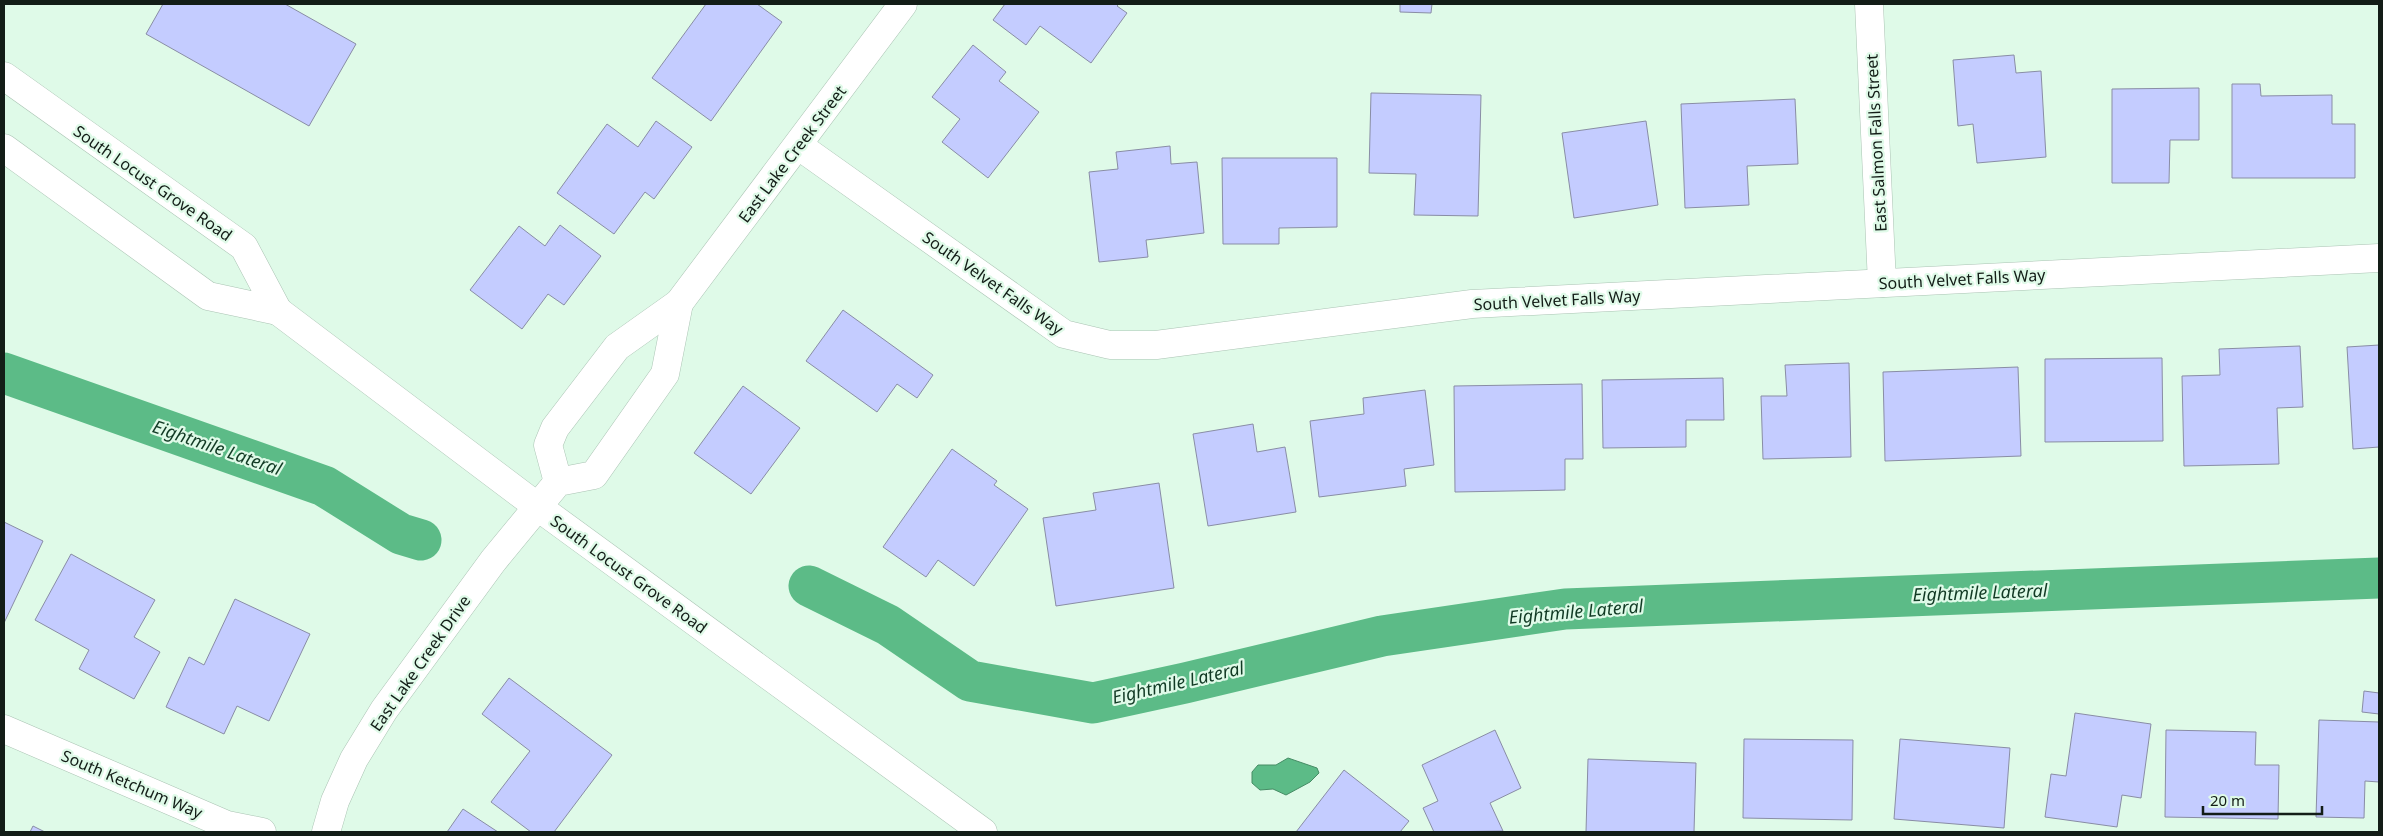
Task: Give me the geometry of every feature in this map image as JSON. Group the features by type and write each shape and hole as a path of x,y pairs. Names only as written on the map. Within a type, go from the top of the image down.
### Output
{"street":[{"name":"East Lake Creek Street","path":"679,303 665,374 594,475 558,482 548,445 555,428 618,347 679,303 903,4"},
{"name":"East Salmon Falls Street","path":"1869,4 1882,283"},
{"name":"South Locust Grove Road","path":"4,76 244,247 278,311"},
{"name":"South Velvet Falls Way","path":"798,146 1064,334 1110,345 1156,345 1472,304 2379,258"},
{"name":"South Locust Grove Road","path":"4,148 208,296 278,311 538,507 983,832"},
{"path":"538,507 558,482"},
{"name":"East Lake Creek Drive","path":"326,832 335,800 354,759 384,710 493,561 538,507"},
{"name":"South Ketchum Way","path":"4,728 227,825 262,832"}],"shaded area":[{"path":"1288,758 1317,768 1319,773 1310,782 1286,795 1273,789 1260,790 1252,783 1252,772 1258,765 1276,765"}],"building":[{"path":"163,4 285,4 356,44 309,126 146,34"},
{"path":"706,4 757,4 782,22 711,121 652,78"},
{"path":"1005,4 1119,4 1117,6 1127,13 1091,63 1040,26 1026,45 993,20"},
{"path":"1400,4 1432,4 1431,13 1400,12"},
{"path":"973,45 1006,72 999,81 1039,112 988,178 942,142 960,119 932,97"},
{"path":"2014,55 2016,73 2041,71 2046,157 1977,163 1973,124 1958,126 1953,60"},
{"path":"2232,84 2260,84 2261,96 2332,95 2332,124 2355,124 2355,178 2232,178"},
{"path":"2199,88 2199,140 2170,140 2169,183 2112,183 2112,89"},
{"path":"1371,93 1481,95 1478,216 1414,215 1416,174 1369,173"},
{"path":"1795,99 1798,164 1747,166 1749,205 1685,208 1681,104"},
{"path":"656,121 692,147 654,199 645,192 614,234 557,193 607,124 638,147"},
{"path":"1646,121 1658,205 1574,218 1562,133"},
{"path":"1170,146 1171,164 1197,162 1204,233 1146,240 1148,257 1099,262 1089,172 1118,169 1116,152"},
{"path":"1222,158 1337,158 1337,227 1279,228 1279,244 1223,244"},
{"path":"560,225 601,256 564,305 548,294 522,329 470,290 519,226 545,246"},
{"path":"843,310 933,375 917,398 897,384 877,412 806,361"},
{"path":"2379,345 2379,447 2353,449 2347,347"},
{"path":"2300,346 2303,407 2277,408 2279,464 2184,466 2182,376 2220,375 2219,349"},
{"path":"2162,358 2163,441 2045,442 2045,359"},
{"path":"1849,363 1851,457 1763,459 1761,396 1787,396 1785,365"},
{"path":"2018,367 2021,456 1885,461 1883,372"},
{"path":"1723,378 1724,420 1686,420 1686,447 1603,448 1602,380"},
{"path":"1582,384 1583,459 1565,459 1565,490 1455,492 1454,386"},
{"path":"743,386 800,428 751,494 694,453"},
{"path":"1425,390 1434,465 1404,469 1406,486 1319,497 1310,421 1364,414 1363,398"},
{"path":"1253,424 1257,452 1285,447 1296,512 1208,526 1193,434"},
{"path":"952,449 997,481 994,485 1028,509 974,586 938,560 926,577 883,547"},
{"path":"1159,483 1174,588 1056,606 1043,518 1096,510 1093,493"},
{"path":"4,522 43,541 4,623"},
{"path":"71,554 155,600 134,637 160,652 134,699 79,669 89,650 35,620"},
{"path":"235,599 310,634 269,721 237,706 224,734 166,707 189,657 204,665"},
{"path":"509,678 612,755 554,832 531,832 491,802 530,751 482,714"},
{"path":"2364,691 2379,693 2379,714 2362,712"},
{"path":"2075,713 2151,724 2141,798 2122,795 2117,827 2045,817 2051,774 2066,776"},
{"path":"2319,720 2379,722 2379,782 2365,781 2364,818 2316,817"},
{"path":"1495,730 1521,788 1490,803 1503,831 1434,832 1423,808 1438,801 1422,765"},
{"path":"2166,730 2256,732 2255,765 2279,765 2278,819 2165,817"},
{"path":"1744,739 1853,740 1852,820 1743,818"},
{"path":"1900,739 2010,748 2004,828 1894,819"},
{"path":"1588,759 1696,763 1694,832 1586,832"},
{"path":"1344,770 1409,821 1400,832 1296,832"},
{"path":"463,809 498,832 447,832"},
{"path":"33,826 45,832 30,832"}],"waterway":[{"name":"Eightmile Lateral","path":"4,373 324,486 401,534 421,540"},
{"name":"Eightmile Lateral","path":"809,586 888,625 970,681 1093,703 1382,636 1565,609 2379,578"}]}
